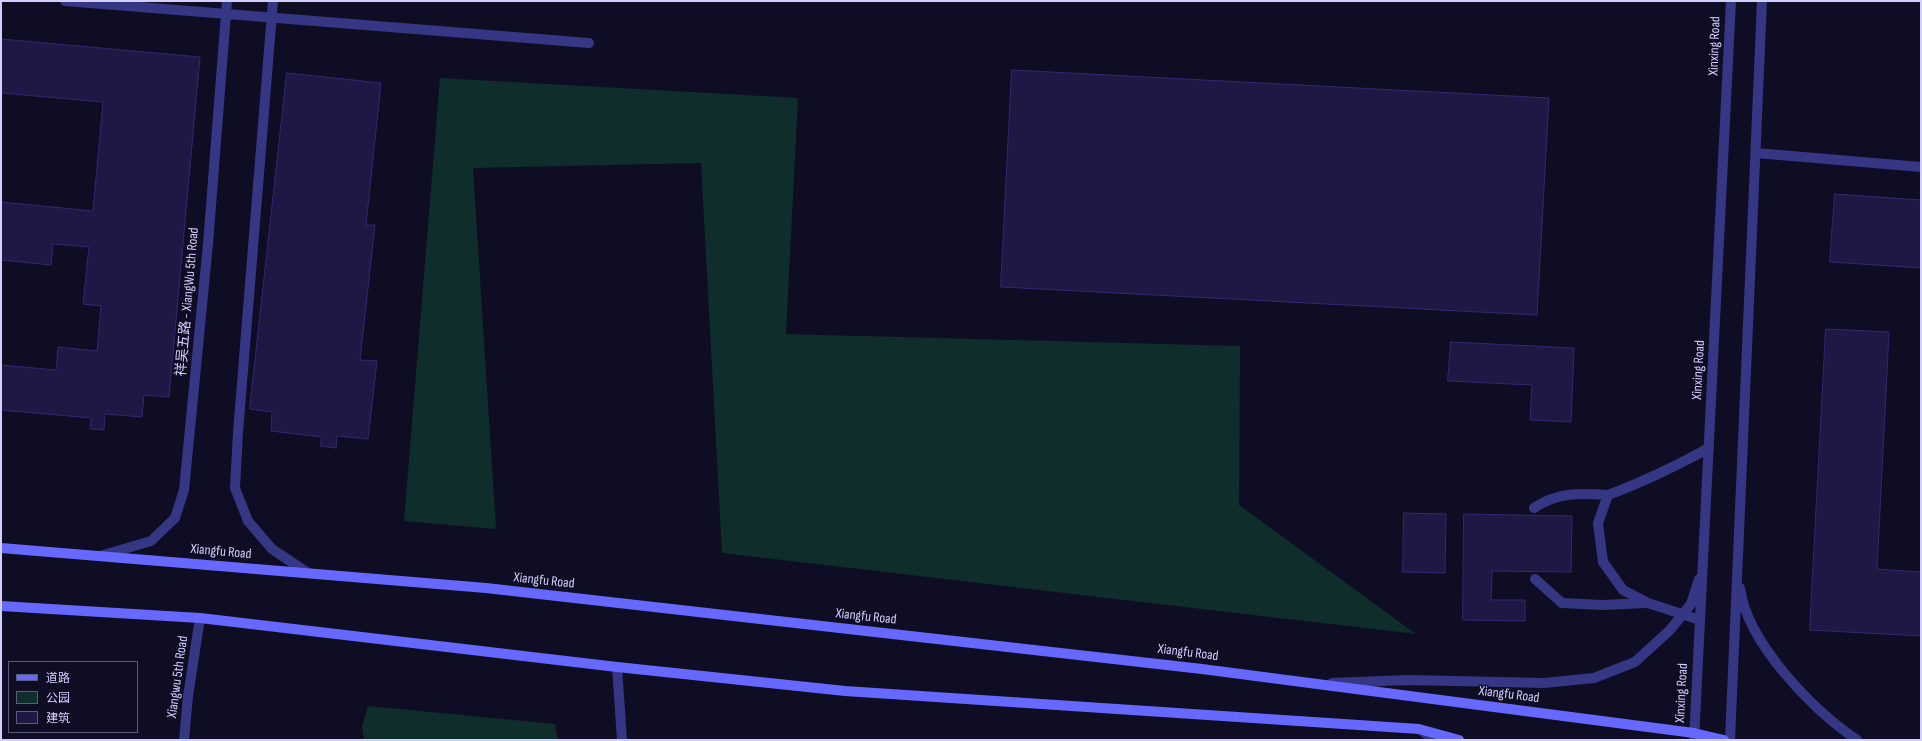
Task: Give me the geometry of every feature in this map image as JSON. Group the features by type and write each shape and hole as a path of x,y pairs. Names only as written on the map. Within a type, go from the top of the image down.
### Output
{"main road":[{"name":"Xiangfu Road","path":"1,548 486,588 1195,668 1724,740"},
{"path":"1,606 200,618 618,667 845,691 1419,729 1459,740"}],"street":[{"path":"65,1 589,43"},
{"name":"祥吴五路 - XiangWu 5th Road","path":"100,556 150,541 175,518 184,490 207,252 227,1"},
{"path":"273,1 238,424 236,488 248,521 272,549 308,573"},
{"name":"Xinxing Road","path":"1694,737 1731,1"},
{"path":"1730,740 1762,1"},
{"path":"1756,153 1921,167"},
{"path":"1534,508 1546,500 1579,492 1608,495 1657,475 1709,448"},
{"path":"1608,495 1598,523 1603,562 1623,590 1648,603 1700,620"},
{"path":"1316,684 1408,680 1544,683 1594,678 1635,662 1670,630 1691,604 1703,563"},
{"path":"1738,564 1740,591 1746,614 1780,669 1836,726 1857,740"},
{"path":"1535,579 1562,603 1603,605 1648,603"},
{"name":"Xiangwu 5th Road","path":"184,740 188,696 200,618"},
{"path":"618,667 622,740"},
{"path":"1419,729 1434,740"}],"green space":[{"path":"440,78 798,98 786,334 1240,346 1239,505 1416,634 722,553 701,163 473,168 496,529 404,521"},
{"path":"368,706 555,724 558,740 364,740 362,726"}],"building":[{"path":"1,39 200,57 169,397 144,395 142,417 105,414 104,430 90,429 91,418 1,410 1,365 56,370 58,347 97,351 101,306 83,304 89,247 53,244 51,265 1,260 1,202 93,211 103,102 1,93"},
{"path":"1012,70 1549,98 1537,315 1001,287"},
{"path":"287,73 381,83 366,225 375,225 360,360 377,361 368,439 337,436 336,448 320,446 322,437 271,431 272,412 250,409"},
{"path":"1835,194 1921,200 1921,268 1830,262"},
{"path":"1826,329 1889,332 1877,569 1921,572 1921,636 1810,630"},
{"path":"1451,342 1574,348 1571,422 1530,420 1532,385 1448,381"},
{"path":"1404,513 1446,514 1445,573 1403,572"},
{"path":"1464,514 1572,516 1571,572 1492,571 1491,600 1525,600 1525,621 1463,620"}]}
